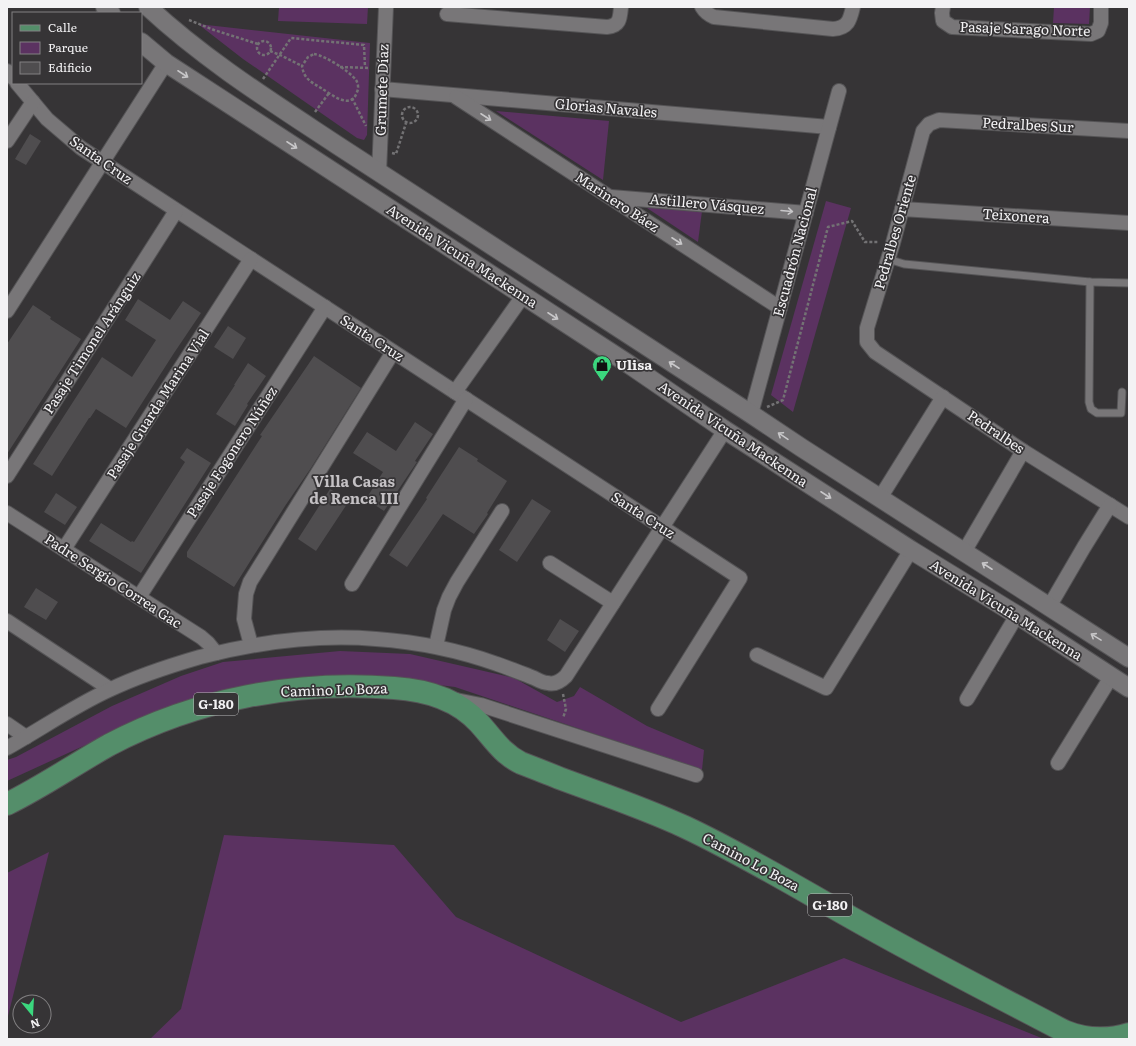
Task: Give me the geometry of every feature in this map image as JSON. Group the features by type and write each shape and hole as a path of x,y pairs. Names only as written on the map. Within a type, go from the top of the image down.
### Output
{"main road":[{"name":"Camino Lo Boza","path":"7,804 133,733 188,712 245,696 298,688 344,686 395,688 419,691 446,698 457,705 478,722 501,749 519,762 628,803 688,828 793,884 944,969 1064,1031 1087,1038 1106,1039 1129,1034"}],"street":[{"name":"Avenida Vicuña Mackenna","path":"148,7 172,29 254,90 379,173 924,527 1129,658"},
{"name":"Grumete Díaz","path":"379,173 386,7"},
{"path":"447,14 511,13 612,26 620,19 621,7"},
{"path":"703,9 709,15 714,17 839,29 844,26 850,18 853,7"},
{"name":"Pasaje Sarago Norte","path":"943,7 943,21 952,27 1091,34 1098,31 1101,23 1101,7"},
{"name":"Avenida Vicuña Mackenna","path":"142,43 166,63 630,365 725,430 911,550 1017,615 1129,688"},
{"path":"7,311 166,63"},
{"name":"Santa Cruz","path":"18,84 47,119 81,148 740,578 658,709"},
{"name":"Glorias Navales","path":"382,90 829,127"},
{"name":"Escuadrón Nacional","path":"751,414 839,91"},
{"name":"Marinero Báez","path":"454,96 780,308"},
{"path":"7,140 33,102"},
{"name":"Pedralbes Sur","path":"929,124 939,120 1129,131"},
{"name":"Pedralbes Oriente","path":"867,342 867,328 893,243 923,131 929,124"},
{"name":"Astillero Vásquez","path":"608,196 806,213"},
{"name":"Teixonera","path":"902,209 1129,222"},
{"name":"Pasaje Timonel Aránguiz","path":"7,476 176,211"},
{"name":"Pasaje Guarda Marina Vial","path":"64,549 251,260"},
{"path":"352,584 460,396 523,296"},
{"name":"Pasaje Fogonero Núñez","path":"139,597 325,307"},
{"name":"Pedralbes","path":"867,342 875,352 1023,451 1129,517"},
{"path":"630,365 644,345"},
{"path":"250,645 244,619 246,594 250,582 393,352"},
{"path":"880,498 943,397"},
{"path":"7,748 110,689 162,668 250,645 282,641 346,637 391,640 436,646 499,664 547,683 558,682 566,676 725,430"},
{"path":"788,471 802,448"},
{"path":"964,552 1023,451"},
{"path":"1049,607 1110,505"},
{"path":"436,646 444,610 456,582 502,511"},
{"name":"Padre Sergio Correa Gac","path":"7,513 201,637 216,653"},
{"path":"757,655 826,688 924,527"},
{"path":"550,563 613,603"},
{"path":"967,699 1017,615"},
{"path":"7,621 110,689"},
{"path":"1058,763 1111,677"},
{"name":"Camino Lo Boza","path":"446,698 481,705 696,775"},
{"path":"7,724 26,737"}],"lane":[{"path":"888,260 904,264 1090,282 1129,283"},
{"path":"1090,282 1089,402 1091,409 1097,413 1121,413 1122,392"}],"path":[{"path":"172,29 181,18 258,44 263,41 266,42 270,46 270,51"},
{"path":"254,90 280,55 290,38 364,45 365,67"},
{"path":"258,44 257,50 261,54 266,55 270,51"},
{"path":"270,51 302,66"},
{"path":"314,54 322,55 340,66 358,84 357,94 350,100 341,100 308,80 303,74 302,66 308,57 314,54"},
{"path":"340,66 383,68"},
{"path":"306,124 329,93"},
{"path":"408,107 415,109 418,113 418,118 412,123 406,123 402,117 402,112 408,107"},
{"path":"380,152 396,154 406,123"},
{"path":"751,414 783,400 828,227 852,221 865,242 893,243"},
{"path":"557,730 566,709 564,698 558,682"}],"green space":[{"path":"279,7 368,7 367,24 278,21"},
{"path":"1054,7 1090,7 1089,24 1053,23"},
{"path":"198,24 370,43 367,135 364,140 357,138 243,59"},
{"path":"496,111 609,121 603,180"},
{"path":"826,201 851,208 793,412 771,395"},
{"path":"638,202 702,211 698,242"},
{"path":"340,651 410,654 514,678 557,702 574,696 580,687 647,726 704,750 702,770 455,687 361,675 260,685 175,704 7,781 7,760 16,757 112,706 181,676 223,662"},
{"path":"224,835 394,845 456,917 681,1022 844,958 1044,1039 150,1039 181,1009"},
{"path":"49,852 14,994 12,994 8,1016 7,1016 7,873"}],"building":[{"path":"30,134 41,141 26,165 15,159"},
{"path":"138,299 170,320 183,301 201,313 126,428 96,409 52,476 33,464 102,357 132,377 156,340 125,320"},
{"path":"33,305 51,317 50,319 81,339 7,454 7,344"},
{"path":"228,326 246,338 233,359 214,347"},
{"path":"314,356 361,388 234,587 187,557 187,552 262,436 260,435"},
{"path":"248,363 266,376 247,404 248,405 235,426 216,414"},
{"path":"415,422 433,434 415,461 417,462 384,511 366,499 383,472 353,453 367,432 396,451"},
{"path":"459,447 507,481 487,513 488,514 474,534 443,514 407,567 389,555 427,499 426,498"},
{"path":"187,448 211,463 141,573 89,541 101,523 131,542 134,542 185,462 180,458"},
{"path":"330,489 349,501 316,551 298,539"},
{"path":"56,493 77,507 65,525 44,512"},
{"path":"532,499 551,511 517,562 499,550"},
{"path":"36,588 58,602 46,620 24,607"},
{"path":"560,619 579,631 565,652 547,640"}],"place":[{"name":"Ulisa","path":"602,382"}],"district":[{"name":"Villa Casas de Renca III","path":"354,490"}]}
